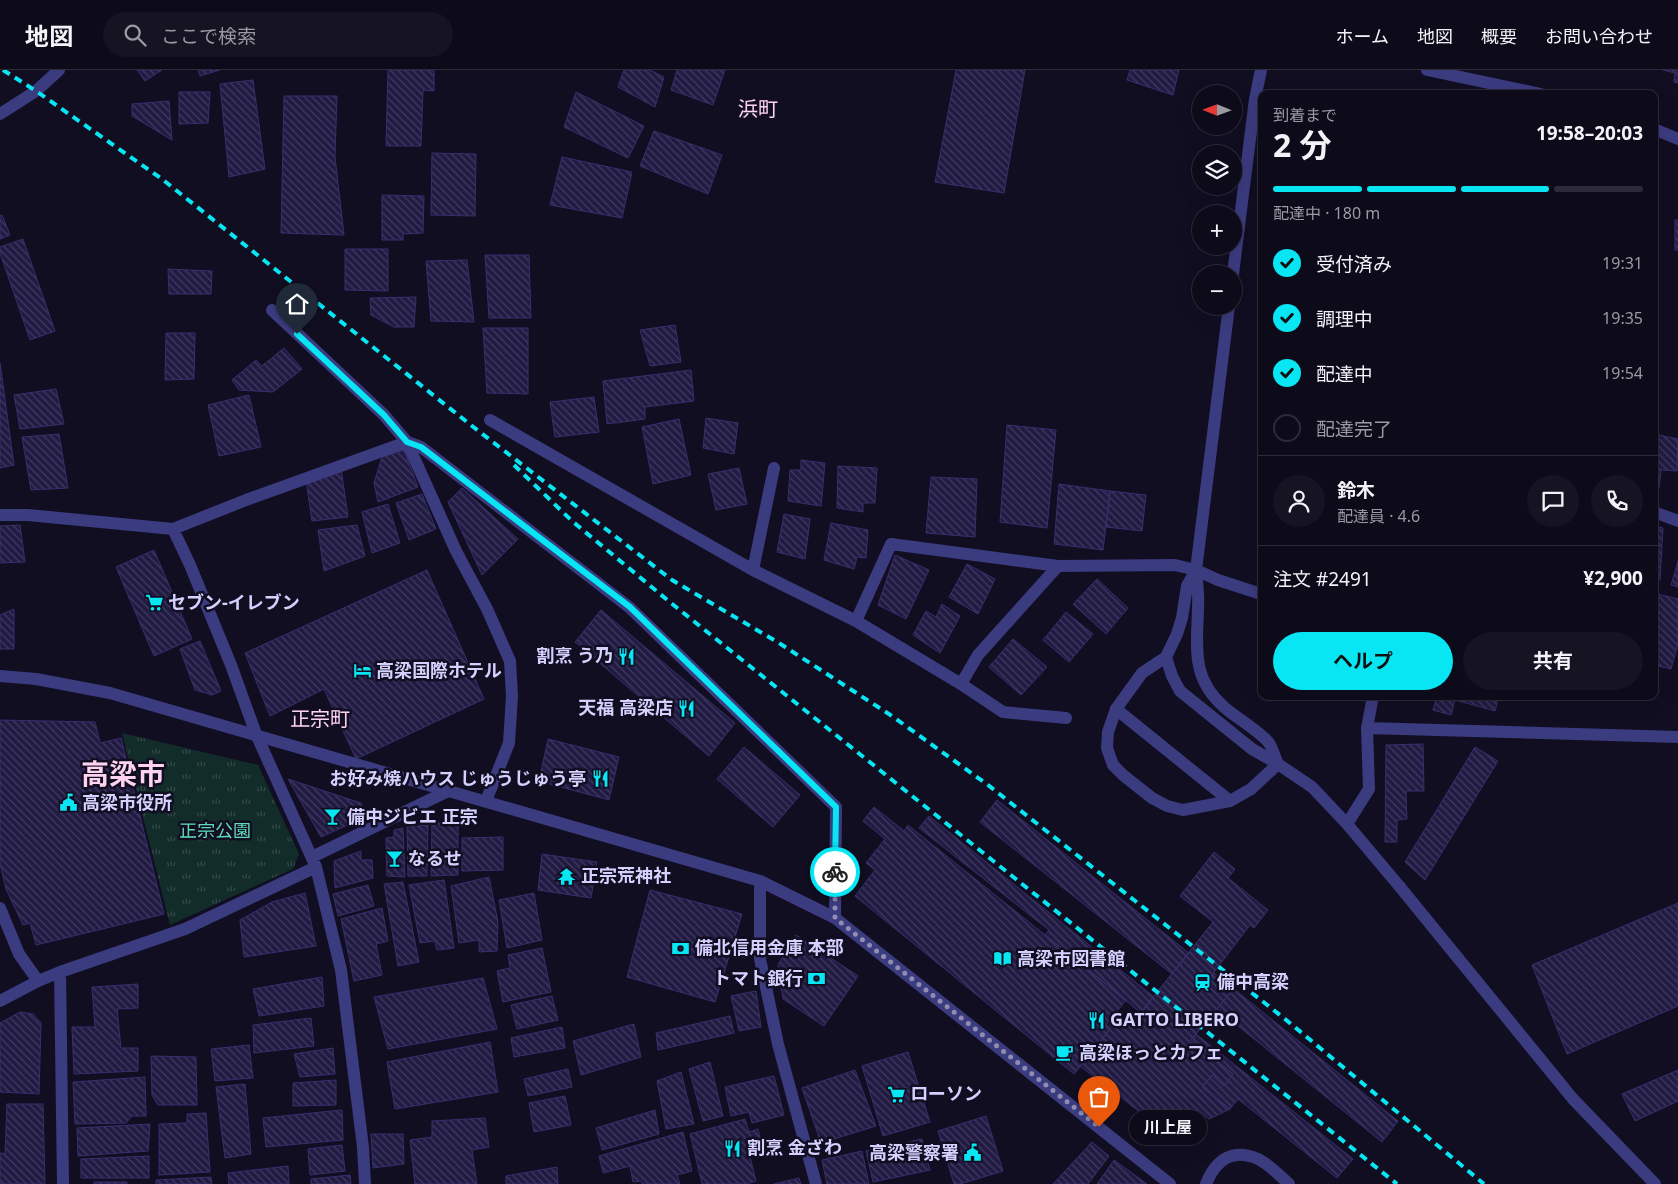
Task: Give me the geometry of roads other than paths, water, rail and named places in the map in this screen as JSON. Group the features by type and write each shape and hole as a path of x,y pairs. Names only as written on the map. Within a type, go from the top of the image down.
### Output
{"street":[{"path":"0,114 36,91 60,70"},
{"path":"1234,265 1255,100 1261,70"},
{"path":"1427,70 1522,90"},
{"path":"1658,131 1678,139"},
{"path":"272,310 384,415 407,442 456,551 487,609 510,661 512,696 509,743 486,801"},
{"path":"1228,315 1196,570 1198,606 1196,643 1198,662 1206,687 1224,707 1268,742 1278,764"},
{"path":"490,420 754,570 856,621 961,684 1003,712 1066,718"},
{"path":"0,515 28,515 173,529 246,500 407,442 421,447 630,607 836,807 835,918"},
{"path":"754,570 774,468"},
{"path":"1658,514 1678,521"},
{"path":"173,529 190,565 231,665 256,734 314,862 341,970 363,1147 365,1184"},
{"path":"856,621 891,544 1058,566 1174,565 1196,570 1218,580 1258,593"},
{"path":"961,684 978,655 1058,566"},
{"path":"1196,570 1187,586 1182,618 1166,657 1142,673 1116,709 1108,732 1107,748 1113,765 1152,798 1168,806 1183,810 1230,801 1251,789 1278,764"},
{"path":"1166,657 1172,676 1180,691 1252,749 1312,787 1348,824 1573,1099 1655,1184"},
{"path":"0,676 36,679 110,693 760,881 835,918 1170,1184"},
{"path":"1348,824 1369,789 1367,728 1372,700"},
{"path":"1116,709 1230,801"},
{"path":"1367,728 1678,737"},
{"path":"0,1001 60,972 185,929 448,791"},
{"path":"760,881 760,959 778,1044 816,1184"},
{"path":"0,908 19,954 38,981"},
{"path":"60,972 63,1184"},
{"path":"1206,1184 1221,1161 1231,1156 1243,1155 1260,1160 1289,1184"}],"railway":[{"path":"3,70 162,179 472,426 672,580 779,643 892,716 988,785 1285,1019 1484,1184"},
{"path":"514,465 572,521 671,603 1397,1184"}],"place":[{"name":"セブン-イレブン","path":"154,603"},
{"name":"割烹 う乃","path":"627,656"},
{"name":"高梁国際ホテル","path":"362,671"},
{"name":"天福 高梁店","path":"687,708"},
{"name":"お好み焼ハウス じゅうじゅう亭","path":"600,779"},
{"name":"高梁市役所","path":"68,803"},
{"name":"備中ジビエ 正宗","path":"333,817"},
{"name":"なるせ","path":"394,859"},
{"name":"正宗荒神社","path":"567,876"},
{"name":"備北信用金庫 本部","path":"681,948"},
{"name":"高梁市図書館","path":"1003,959"},
{"name":"トマト銀行","path":"817,979"},
{"name":"備中高梁","path":"1203,982"},
{"name":"GATTO LIBERO","path":"1096,1020"},
{"name":"高梁ほっとカフェ","path":"1065,1053"},
{"name":"ローソン","path":"896,1094"},
{"name":"川上屋","path":"1099,1127"},
{"name":"割烹 金ざわ","path":"733,1148"},
{"name":"高梁警察署","path":"973,1153"}],"district":[{"name":"浜町","path":"758,109"},
{"name":"正宗町","path":"320,719"},
{"name":"高梁市","path":"123,774"}],"park label":[{"name":"正宗公園","path":"215,831"}]}
